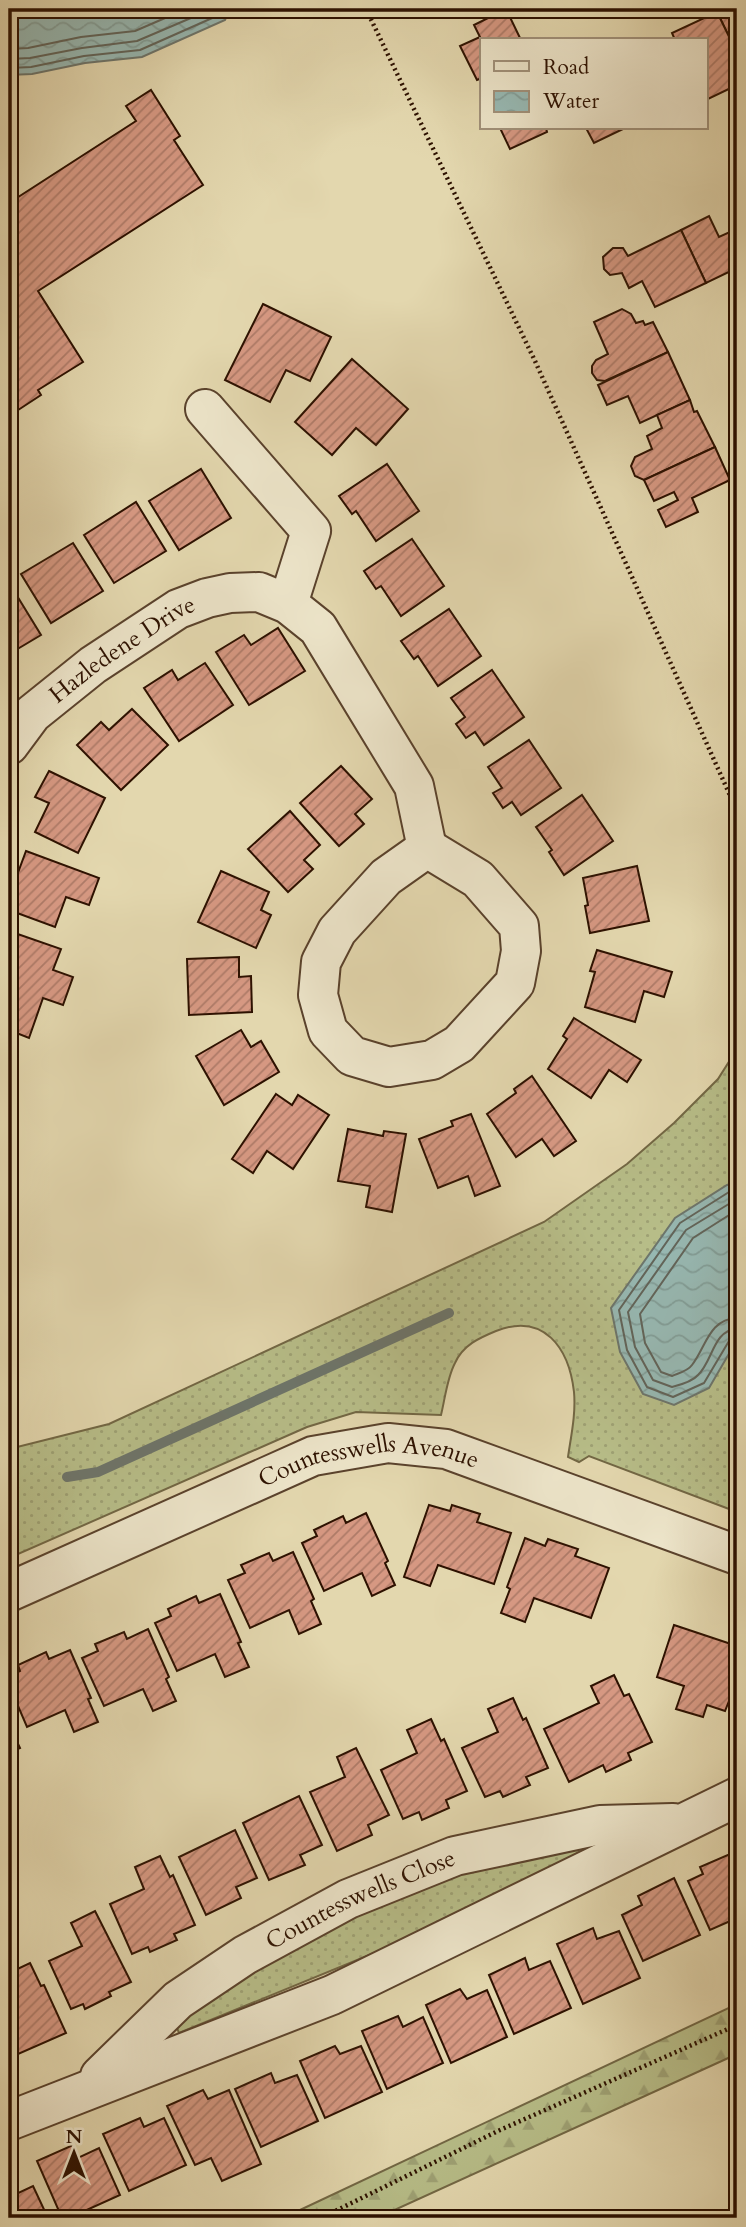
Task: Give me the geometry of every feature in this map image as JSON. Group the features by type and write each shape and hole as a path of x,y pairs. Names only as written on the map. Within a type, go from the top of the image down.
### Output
{"street":[{"path":"205,409 311,531 274,598 318,628 414,786 427,848 478,879 519,926 521,951 515,982 459,1044 432,1060 389,1067 352,1056 328,1031 318,995 321,962 337,931 386,877 427,848"},
{"name":"Hazledene Drive","path":"9,745 32,714 93,665 178,609 230,593 274,598"},
{"name":"Countesswells Avenue","path":"9,1592 313,1457 388,1443 446,1450 737,1555"},
{"name":"Countesswells Close","path":"9,2120 332,1995 737,1797"},
{"name":"Countesswells Close","path":"86,2089 178,2000 245,1955 348,1899 455,1856 600,1825 687,1823"}],"path":[{"path":"366,9 535,360 737,811"},
{"path":"321,2218 500,2130 737,2025"}],"green space":[{"path":"737,1049 737,1512 589,1456 579,1462 568,1457 574,1392 566,1361 560,1348 540,1330 528,1326 513,1326 484,1336 462,1351 450,1375 441,1415 356,1412 307,1427 9,1558 9,1449 109,1424 544,1222 627,1164 674,1123 718,1079"},
{"path":"590,1844 590,1852 384,1949 179,2033 176,2025 192,2010 259,1965 362,1909 464,1873"},
{"path":"737,2004 737,2054 377,2218 283,2218"}],"water":[{"path":"9,9 230,9 225,20 142,57 9,75"},
{"path":"737,1182 737,1340 709,1388 674,1405 643,1394 620,1352 611,1308 675,1218 727,1185"}],"building":[{"path":"506,9 520,38 480,38 480,79 477,80 460,46 480,37 474,25"},
{"path":"737,9 737,53 717,12"},
{"path":"717,12 737,53 737,85 708,99 708,38 674,38 672,33"},
{"path":"151,90 180,136 174,140 203,185 38,291 83,362 38,390 41,395 9,416 9,203 136,121 126,106"},
{"path":"501,130 546,130 547,132 510,149"},
{"path":"587,130 621,130 594,143"},
{"path":"709,216 719,237 732,231 737,241 737,263 733,265 735,269 706,283 681,230"},
{"path":"681,230 706,283 655,307 642,281 629,288 622,273 610,275 604,269 603,257 613,248 623,248 628,256"},
{"path":"263,304 331,337 310,381 286,370 270,402 225,380"},
{"path":"622,309 631,314 636,323 643,321 645,325 653,322 668,352 605,381 597,380 592,373 592,366 596,360 608,354 594,322"},
{"path":"668,352 690,400 640,423 628,396 607,405 598,385"},
{"path":"352,359 408,409 376,445 356,428 332,455 295,422"},
{"path":"690,400 694,412 697,411 715,447 644,480 635,476 631,466 635,457 652,449 647,436 662,428 657,415"},
{"path":"715,447 730,480 692,498 698,512 666,527 658,510 678,500 674,492 654,501 644,480"},
{"path":"387,464 419,511 376,541 356,511 352,514 339,496"},
{"path":"201,469 231,518 179,550 149,501"},
{"path":"136,502 166,551 114,583 84,535"},
{"path":"412,539 444,586 401,616 381,586 376,589 364,571"},
{"path":"73,543 103,591 51,623 21,574"},
{"path":"11,586 41,635 9,654 9,588"},
{"path":"449,609 481,656 438,686 418,656 414,659 401,641"},
{"path":"278,628 305,671 249,705 216,652 244,635 251,645"},
{"path":"205,663 233,705 179,741 144,688 172,670 178,680"},
{"path":"492,670 524,717 484,745 475,732 466,738 456,724 465,717 451,698"},
{"path":"132,709 168,745 121,790 77,745 101,722 109,730"},
{"path":"529,740 561,788 521,815 512,802 503,808 493,793 502,788 488,767"},
{"path":"341,766 372,799 355,814 364,824 339,846 300,803"},
{"path":"49,771 105,798 78,853 35,832 49,803 35,797"},
{"path":"582,795 613,841 564,875 549,852 552,850 536,827"},
{"path":"290,811 320,845 304,860 313,869 288,892 248,849"},
{"path":"26,851 99,878 89,905 66,897 55,927 9,910 9,897"},
{"path":"637,866 649,921 590,933 583,878"},
{"path":"221,871 269,892 261,910 271,915 256,948 198,922"},
{"path":"9,931 61,949 53,970 73,977 63,1005 43,998 29,1038 9,1030"},
{"path":"597,950 672,972 664,997 644,991 635,1022 585,1007 595,972 590,971"},
{"path":"239,957 239,977 251,976 252,1012 189,1015 187,959"},
{"path":"574,1018 641,1060 627,1082 609,1070 591,1098 548,1069 567,1039 563,1036"},
{"path":"241,1030 251,1047 261,1041 279,1072 224,1105 196,1056"},
{"path":"532,1076 576,1141 554,1156 542,1139 516,1157 487,1114 516,1093 514,1089"},
{"path":"276,1094 292,1105 298,1095 329,1115 293,1169 267,1151 253,1173 232,1159"},
{"path":"471,1114 500,1186 475,1196 468,1176 438,1188 419,1139 453,1126 451,1121"},
{"path":"348,1129 383,1136 384,1131 406,1134 392,1212 366,1207 370,1186 338,1181"},
{"path":"429,1505 450,1511 452,1505 480,1514 477,1522 511,1533 494,1584 438,1565 430,1586 404,1577"},
{"path":"366,1513 388,1561 385,1563 395,1585 372,1596 362,1573 324,1591 302,1543 317,1536 314,1530 343,1516 346,1523"},
{"path":"525,1538 545,1546 548,1539 578,1549 575,1556 609,1568 591,1618 534,1598 525,1622 501,1613 510,1589 507,1587"},
{"path":"293,1552 314,1599 311,1601 321,1624 299,1634 289,1610 250,1628 228,1580 245,1573 241,1565 269,1553 273,1561"},
{"path":"220,1594 249,1667 225,1677 215,1654 177,1671 155,1623 171,1616 168,1609 196,1596 199,1603"},
{"path":"674,1625 737,1646 737,1704 729,1701 725,1711 707,1705 703,1717 676,1709 684,1686 657,1677"},
{"path":"148,1629 169,1677 166,1679 176,1701 153,1711 143,1689 104,1706 82,1658 98,1651 95,1644 124,1632 127,1639"},
{"path":"70,1650 91,1698 88,1699 98,1722 74,1732 65,1710 27,1727 9,1685 9,1676 20,1671 18,1665 46,1652 49,1659"},
{"path":"614,1675 624,1696 629,1694 652,1742 628,1753 631,1760 606,1772 603,1765 569,1782 544,1729 599,1703 591,1686"},
{"path":"513,1698 523,1720 526,1718 548,1768 526,1777 530,1785 503,1797 500,1791 485,1797 462,1748 498,1732 488,1709"},
{"path":"9,1713 14,1725 10,1727 20,1748 9,1753"},
{"path":"431,1719 441,1741 444,1739 467,1791 446,1800 449,1808 422,1820 419,1812 403,1819 381,1770 417,1753 407,1730"},
{"path":"356,1748 389,1815 368,1825 372,1835 337,1851 310,1792 345,1777 337,1757"},
{"path":"299,1796 322,1845 300,1855 305,1865 269,1880 243,1823"},
{"path":"235,1830 257,1878 236,1887 241,1898 206,1915 179,1857"},
{"path":"730,1854 733,1861 737,1859 737,1918 710,1930 688,1881 703,1874 700,1867"},
{"path":"160,1856 170,1877 173,1875 195,1925 174,1934 177,1940 150,1952 148,1947 132,1954 110,1904 144,1889 135,1867"},
{"path":"674,1878 700,1935 643,1961 622,1915 642,1905 638,1896"},
{"path":"95,1911 131,1982 109,1992 111,1996 85,2009 83,2004 71,2009 49,1961 82,1946 71,1923"},
{"path":"593,1928 597,1939 619,1931 640,1978 583,2004 557,1944"},
{"path":"525,1958 529,1970 550,1961 571,2008 514,2034 489,1975"},
{"path":"30,1963 41,1986 44,1985 66,2033 9,2058 9,1999 15,1996 9,1982 9,1973"},
{"path":"460,1989 467,1999 487,1990 507,2037 451,2063 426,2005"},
{"path":"398,2016 403,2027 423,2017 443,2063 387,2089 362,2031"},
{"path":"335,2046 340,2054 361,2046 382,2092 325,2118 300,2061"},
{"path":"271,2073 275,2083 297,2075 318,2121 261,2147 235,2089"},
{"path":"203,2090 208,2099 229,2090 261,2164 222,2181 211,2158 195,2165 167,2106"},
{"path":"140,2118 144,2127 164,2118 186,2165 129,2191 103,2134"},
{"path":"73,2145 78,2158 99,2148 120,2195 69,2218 62,2218 37,2161"},
{"path":"33,2186 48,2218 9,2218 9,2189 12,2196"}],"waterway":[{"path":"67,1477 98,1472 449,1313"}]}
